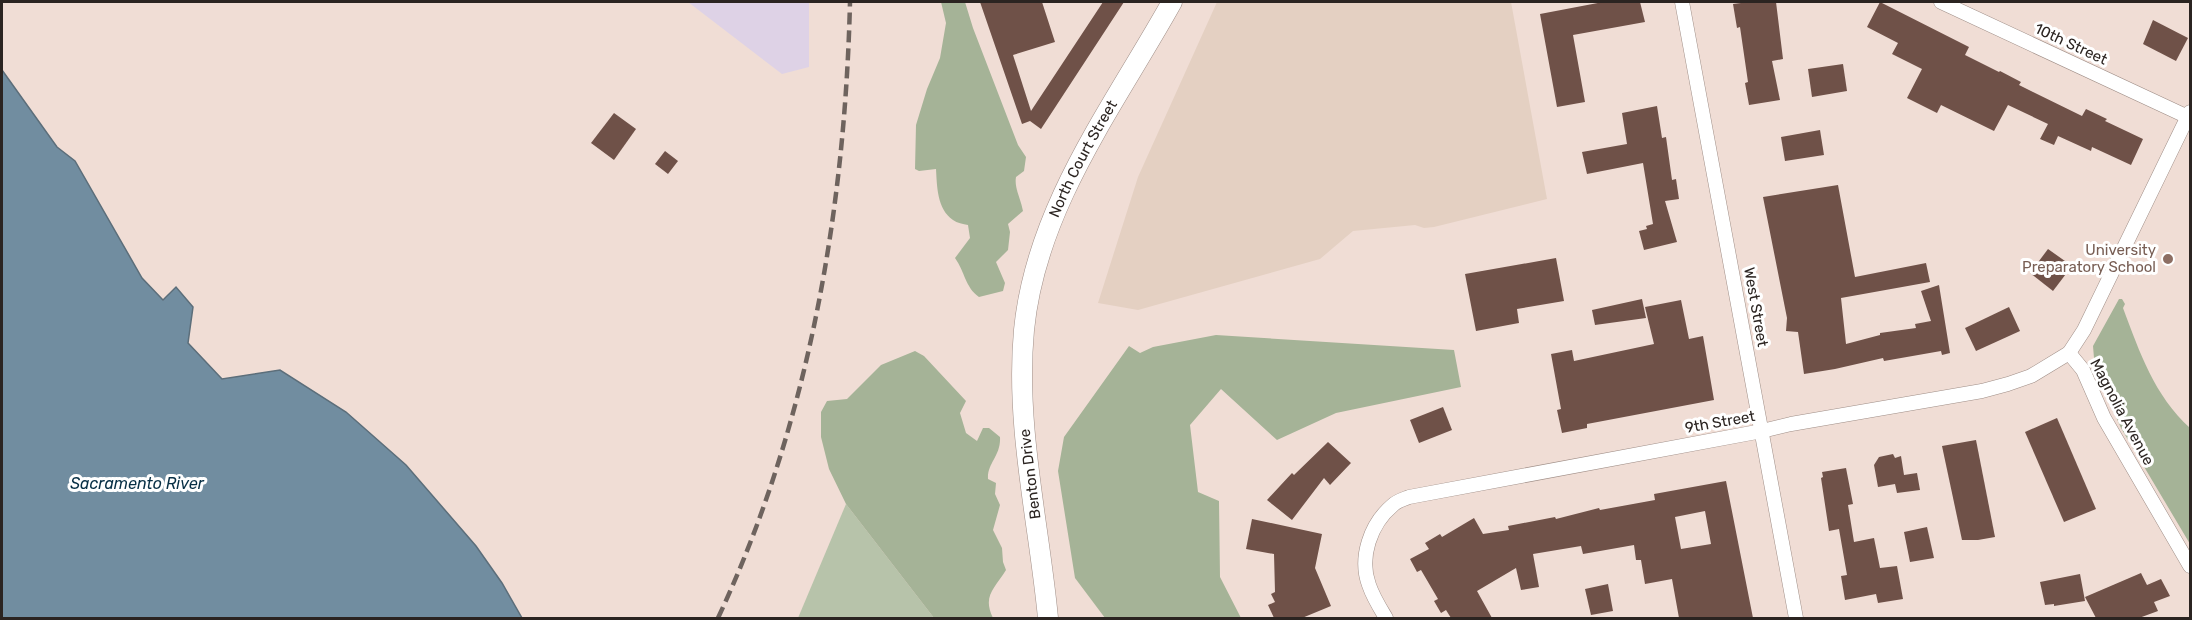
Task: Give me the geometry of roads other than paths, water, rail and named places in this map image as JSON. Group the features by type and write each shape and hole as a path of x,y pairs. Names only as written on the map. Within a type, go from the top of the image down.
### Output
{"street":[{"name":"North Court Street","path":"1024,328 1044,242 1064,189 1172,2"},
{"name":"West Street","path":"1682,2 1796,618"},
{"name":"10th Street","path":"1941,2 2189,114"},
{"name":"Magnolia Avenue","path":"2189,114 2084,330 2069,353 2083,370 2104,417 2190,566"},
{"name":"Benton Drive","path":"1024,328 1025,433 1048,618"},
{"name":"9th Street","path":"1386,618 1368,585 1365,553 1379,522 1393,505 1409,496 1791,424 1982,391 2031,376 2069,353"}],"water":[{"name":"Sacramento River","path":"2,70 57,147 75,161 142,278 163,300 176,287 193,307 188,343 222,379 280,370 346,412 406,465 476,546 502,583 522,618 2,618"}],"railway":[{"path":"718,618 749,545 776,470 798,394 816,317 830,239 840,160 847,81 850,2"}],"place":[{"name":"University Preparatory School","path":"2168,259"}]}
